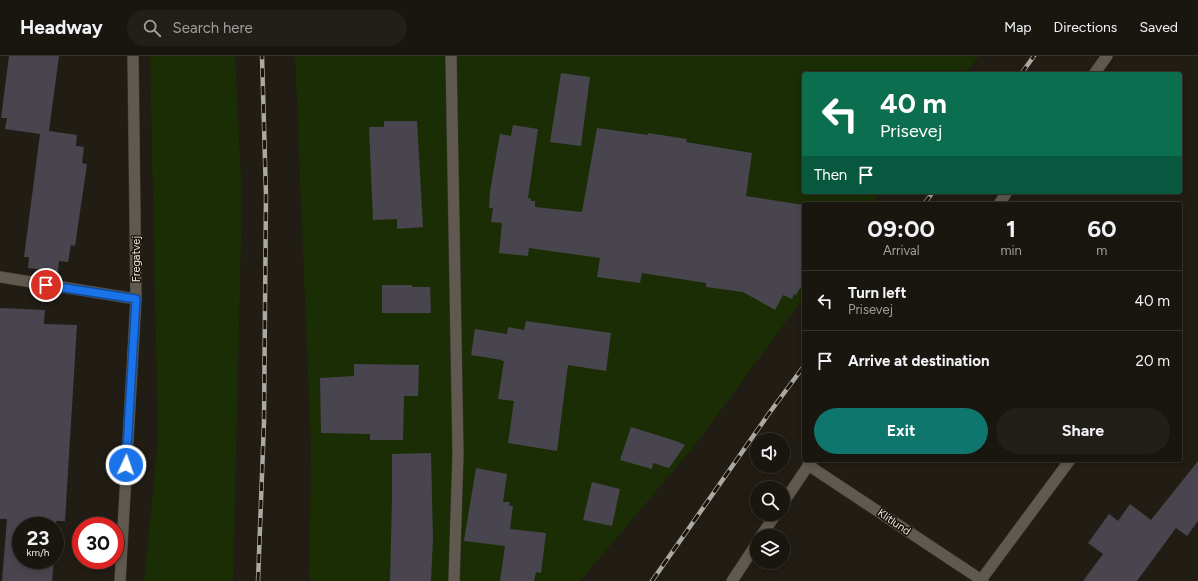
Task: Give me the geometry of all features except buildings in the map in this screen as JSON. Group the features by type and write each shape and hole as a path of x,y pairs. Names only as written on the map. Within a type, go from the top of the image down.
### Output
{"street":[{"name":"Fregatvej","path":"120,581 136,299 133,56"},
{"path":"451,56 458,453 454,581"},
{"path":"1095,72 1107,56"},
{"path":"0,277 136,299"},
{"path":"790,492 810,462"},
{"name":"Klitlund","path":"810,462 982,580 1069,462"},
{"path":"732,581 750,553"}],"green space":[{"path":"150,56 235,56 242,198 233,581 144,581 158,440"},
{"path":"295,56 979,56 967,72 802,72 802,194 878,194 872,202 802,202 802,300 693,448 580,581 309,581 311,448"}],"railway":[{"path":"258,581 264,422 266,195 262,56"},
{"path":"1022,72 1034,56"},
{"path":"926,202 932,194"},
{"path":"652,581 802,369"}],"route":[{"path":"46,285 136,299 126,465"}]}
